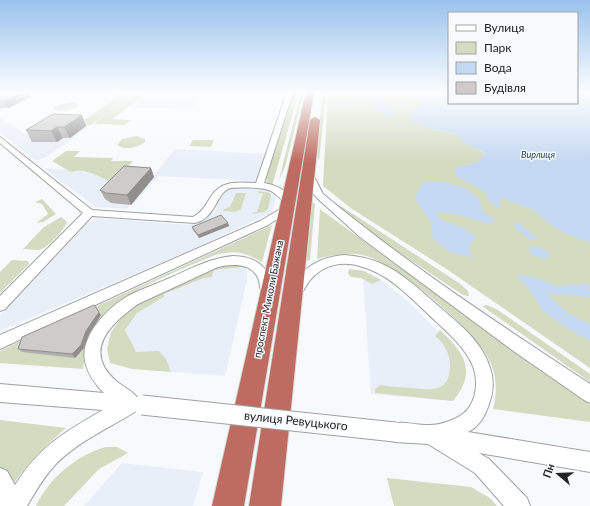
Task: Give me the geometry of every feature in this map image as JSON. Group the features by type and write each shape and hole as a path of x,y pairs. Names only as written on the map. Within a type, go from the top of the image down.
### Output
{"highway":[{"name":"проспект Миколи Бажана","path":"265,506 288,204 305,116"},
{"name":"проспект Миколи Бажана","path":"228,506 280,296 308,174 316,116"}],"street":[{"path":"259,186 282,116"},
{"path":"0,140 89,213 195,220 205,215 224,187 230,185 268,186 274,189 288,204 273,218 259,225 0,342"},
{"path":"308,174 314,188 320,196 364,234 511,341 590,394"},
{"path":"0,305 89,213"},
{"path":"15,506 26,485 49,457 68,442 137,404 108,385 93,364 93,351 96,339 103,326 133,300 215,263 227,261 246,262 261,271 264,278 280,296 315,267 331,262 354,260 366,262 387,273 415,293 452,327 476,353 485,380 484,393 479,408 469,420 452,429 429,436"},
{"name":"вулиця Ревуцького","path":"0,393 137,404 395,432 429,436 590,462"},
{"path":"429,436 482,466 519,506"},
{"path":"0,478 4,484 9,506"}],"shaded area":[{"path":"0,118 30,137 57,124 89,126 48,156 36,161 0,132"},
{"path":"175,149 267,154 258,181 158,176 134,204 125,209 96,207 43,168 154,175"},
{"path":"238,186 262,187 275,193 276,198 272,212 198,247 0,331 0,315 88,222 97,218 190,225 214,213 223,193 228,189"},
{"path":"247,267 247,280 225,376 171,372 166,359 136,352 125,330 137,313 164,297 163,294 204,278 212,277 213,270"},
{"path":"363,278 378,278 410,303 450,343 453,401 371,394"},
{"path":"122,463 203,472 193,506 84,506"}],"green space":[{"path":"90,116 103,116 91,125 59,124 81,122"},
{"path":"104,116 117,116 112,119 130,120 125,125 94,124"},
{"path":"285,116 292,116 272,186 267,183 266,177"},
{"path":"295,116 298,116 285,167 279,180"},
{"path":"320,116 324,116 319,161 316,151"},
{"path":"327,116 429,116 433,129 458,134 477,149 485,153 478,163 467,165 524,206 534,210 590,242 590,368 445,268 352,209 323,186"},
{"path":"137,136 145,139 145,142 131,148 124,148 117,145 122,139"},
{"path":"193,140 214,140 211,147 189,146"},
{"path":"66,151 80,151 74,157 113,158 111,161 133,161 113,183 87,172 71,172 52,161"},
{"path":"258,191 270,193 271,196 268,209 264,212 252,214 253,212 257,212 263,193 258,193"},
{"path":"236,193 246,193 241,209 235,212 223,211 224,209 230,207"},
{"path":"42,199 56,214 43,222 36,223 48,214 42,204 35,202"},
{"path":"312,201 315,204 310,260 306,261"},
{"path":"333,203 344,208 459,283 468,291 469,296 463,295 367,231"},
{"path":"320,209 490,334 590,405 590,422 493,409 496,386 491,364 483,350 471,335 435,300 395,271 363,255 340,254 317,259"},
{"path":"61,217 67,222 59,234 47,246 39,250 23,249 44,227"},
{"path":"272,225 262,262 250,256 234,252 215,255 172,273 140,289 125,297 113,306 104,314 96,326 87,348 83,369 0,363 0,351"},
{"path":"12,260 28,261 29,264 0,293 0,272"},
{"path":"236,264 244,267 214,270 212,277 204,278 164,294 164,297 137,313 125,330 136,352 159,351 166,359 171,372 132,369 110,363 107,349 111,332 124,314 145,298 214,267"},
{"path":"349,269 364,271 381,280 372,284 361,278 351,277 348,273"},
{"path":"487,305 498,310 590,374 590,382 482,306"},
{"path":"440,330 456,347 465,363 465,380 461,390 453,401 375,393 375,389 380,385 433,389 443,385 447,381 450,365 449,356 446,349 435,336"},
{"path":"0,420 66,428 47,445 21,473 0,506"},
{"path":"106,447 117,447 128,453 99,469 64,506 36,506 48,486 65,469 85,455"},
{"path":"387,478 471,487 490,498 497,506 394,506"}],"water":[{"name":"Вирлиця","path":"412,116 590,116 590,242 569,235 552,226 534,210 501,198 499,203 500,207 497,208 487,198 486,192 456,176 456,167 477,163 485,153 463,142 458,134 429,128 412,121"},
{"path":"424,182 443,182 465,188 480,200 482,211 497,221 485,223 456,214 436,212 442,220 462,227 476,236 468,249 473,258 450,252 433,239 431,223 414,197"},
{"path":"516,221 538,239 529,239 514,227"},
{"path":"528,246 540,247 551,255 545,259 532,255"},
{"path":"516,274 536,278 558,286 589,284 590,297 547,293 569,314 590,324 590,341 568,329 542,310 532,293"}],"building":[{"path":"50,116 81,116 64,127 57,127 51,131 26,130"},
{"path":"124,166 151,168 127,195 106,193 100,190"},
{"path":"221,215 228,223 198,235 192,227"},
{"path":"94,305 99,312 86,331 81,345 72,354 18,349 22,337"}]}
